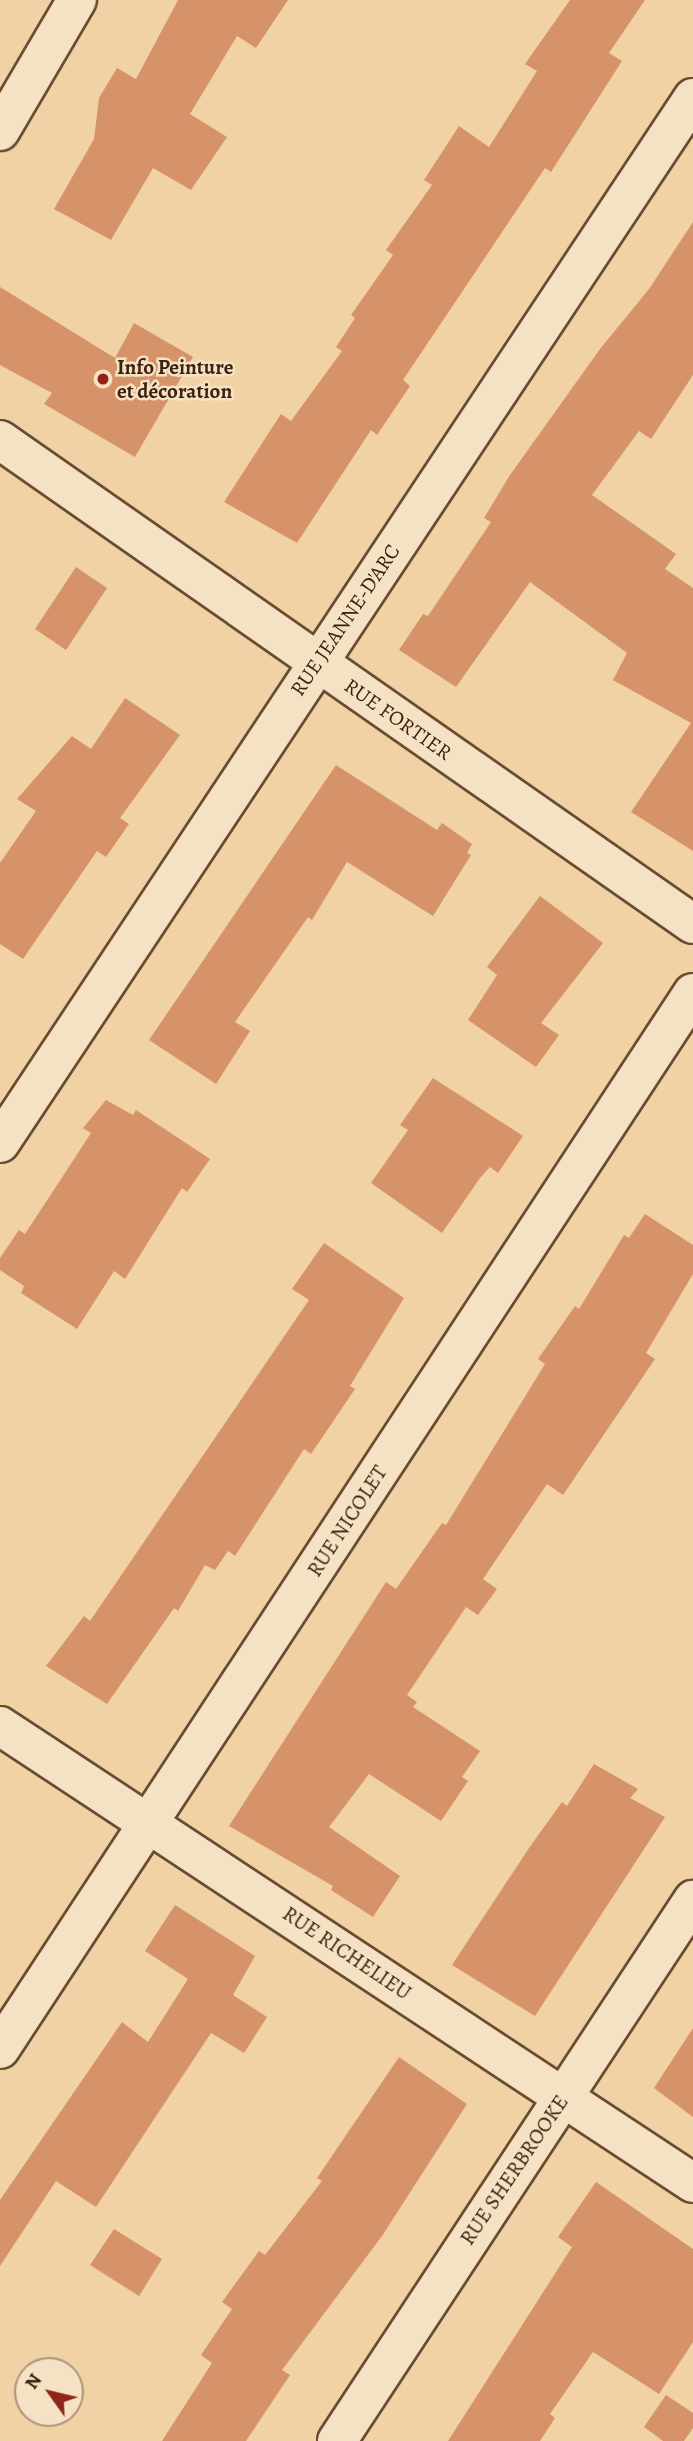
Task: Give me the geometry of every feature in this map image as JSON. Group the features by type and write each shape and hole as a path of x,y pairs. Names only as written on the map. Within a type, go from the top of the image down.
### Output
{"street":[{"path":"0,131 77,0"},
{"name":"RUE JEANNE-D'ARC","path":"0,1143 693,98"},
{"name":"RUE FORTIER","path":"0,440 693,924"},
{"name":"RUE NICOLET","path":"0,2049 693,993"},
{"name":"RUE RICHELIEU","path":"0,1726 149,1821 693,2183"},
{"name":"RUE SHERBROOKE","path":"337,2441 693,1900"}],"building":[{"path":"178,0 288,0 256,48 237,36 190,114 227,137 191,190 153,168 111,240 54,209 94,139 99,98 117,68 136,79"},
{"path":"570,0 645,0 609,53 622,61 551,172 545,168 403,380 410,386 377,435 371,430 297,543 224,502 281,414 291,421 342,351 336,347 355,318 351,315 393,255 386,250 432,185 424,180 459,126 489,147 537,71 525,64"},
{"path":"693,222 693,375 651,439 639,431 592,495 676,554 665,569 693,588 693,851 631,812 691,723 613,680 627,653 530,582 456,687 399,650 423,614 428,616 491,522 484,518 510,475 600,349 649,289"},
{"name":"Info Peinture et décoration","path":"0,287 115,358 134,323 193,357 135,457 44,404 52,393 0,365"},
{"path":"76,567 107,588 66,650 35,629"},
{"path":"125,698 180,735 120,818 129,824 106,857 97,851 23,959 0,944 0,863 36,811 17,799 72,736 91,749"},
{"path":"336,765 437,830 442,823 472,844 467,853 471,855 433,916 347,862 312,920 308,917 235,1022 250,1031 216,1084 149,1040"},
{"path":"540,896 603,943 541,1023 559,1035 536,1067 468,1020 497,975 487,967"},
{"path":"433,1078 523,1136 498,1173 490,1167 480,1178 442,1233 371,1183 408,1130 400,1125"},
{"path":"106,1100 133,1115 136,1110 210,1159 187,1192 182,1188 125,1279 114,1271 77,1329 21,1293 24,1286 0,1270 0,1258 19,1230 25,1234 91,1133 83,1128"},
{"path":"645,1214 693,1245 693,1274 646,1353 655,1359 563,1495 547,1484 483,1579 497,1589 478,1615 466,1607 407,1695 417,1702 413,1707 480,1751 462,1777 468,1781 441,1821 369,1774 329,1827 400,1876 373,1917 331,1890 333,1886 229,1826 386,1582 396,1589 442,1523 446,1525 545,1364 538,1359 575,1306 579,1309 624,1235 629,1238"},
{"path":"324,1243 404,1298 350,1386 355,1389 311,1454 304,1449 235,1556 228,1551 215,1570 205,1565 178,1611 174,1608 107,1704 46,1666 84,1616 90,1621 309,1300 292,1289"},
{"path":"594,1764 638,1789 630,1798 665,1817 535,2016 452,1965 529,1848 562,1802 567,1806"},
{"path":"175,1905 255,1956 233,1995 267,2017 244,2053 211,2033 96,2207 56,2181 0,2266 0,2200 122,2022 148,2042 188,1979 145,1951"},
{"path":"693,2028 693,2117 654,2088"},
{"path":"399,2057 467,2104 382,2236 282,2370 290,2375 246,2441 162,2441 212,2363 201,2355 232,2309 222,2302 259,2251 265,2255 322,2181 317,2178"},
{"path":"596,2182 693,2249 693,2342 659,2394 593,2352 550,2414 555,2418 540,2441 448,2441 572,2247 558,2237"},
{"path":"114,2229 162,2259 139,2296 90,2265"},
{"path":"666,2395 693,2413 693,2428 684,2441 663,2441 644,2427"}],"place":[{"name":"Info Peinture et décoration","path":"103,379"}]}
